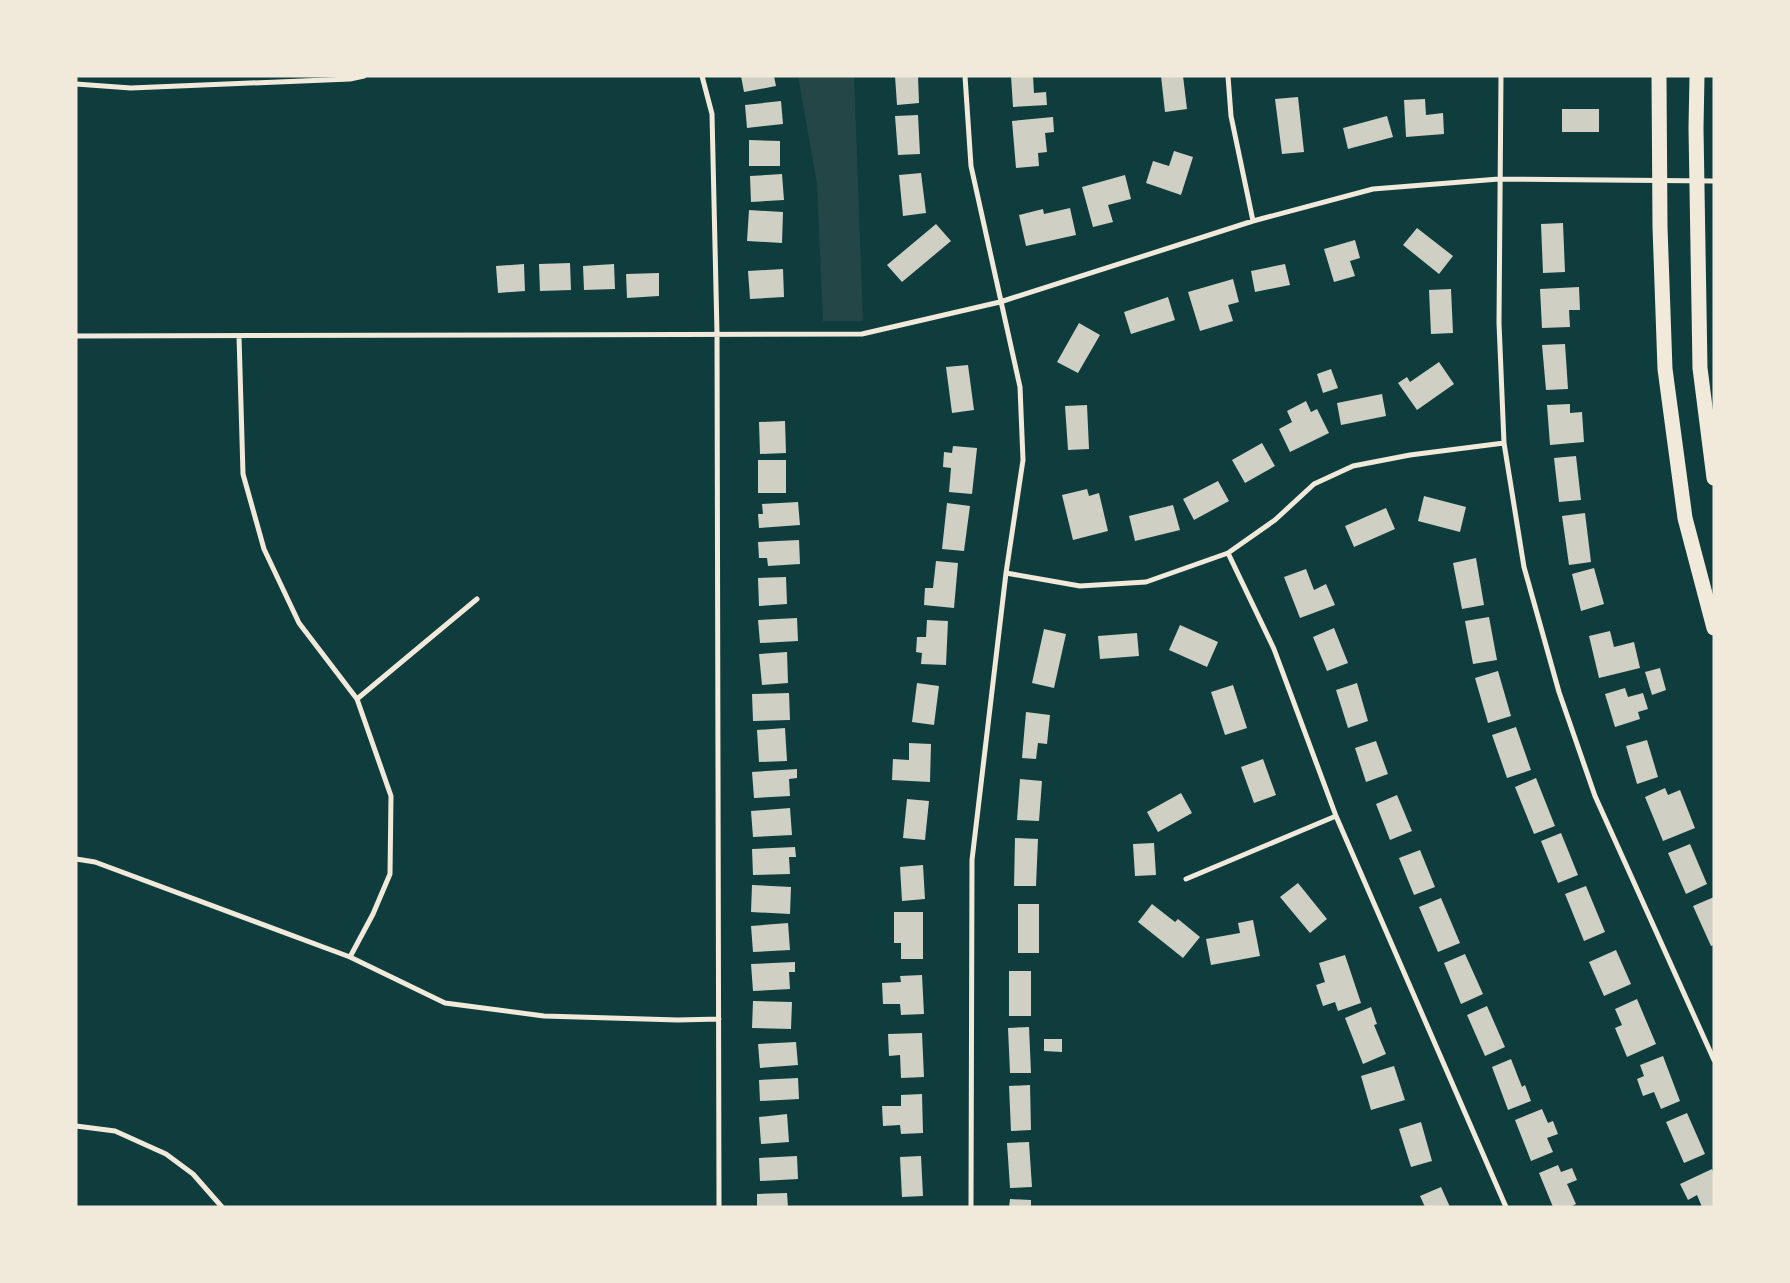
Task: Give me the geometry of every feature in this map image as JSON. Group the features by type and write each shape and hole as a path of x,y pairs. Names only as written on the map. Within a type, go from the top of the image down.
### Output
{"highway":[{"path":"1659,76 1660,227 1665,370 1685,518 1714,628"},
{"path":"1697,76 1697,226 1700,368 1714,478"}],"street":[{"path":"76,84 131,88 306,79 350,79 364,76"},
{"path":"702,76 712,114 717,333 719,1207"},
{"path":"965,76 971,166 1020,387 1023,460 1006,573 972,860 971,1207"},
{"path":"1228,76 1231,116 1253,221"},
{"path":"1501,76 1499,323 1504,444 1524,568 1559,692 1595,796 1714,1060"},
{"path":"76,336 862,334 1000,302 1253,221 1373,189 1499,179 1714,181"},
{"path":"239,336 243,474 264,550 298,623 357,698 391,796 390,874 373,914 350,957"},
{"path":"1006,573 1080,586 1146,582 1228,553 1275,520 1314,484 1353,466 1410,455 1504,444"},
{"path":"1228,553 1274,649 1336,816 1506,1207"},
{"path":"357,698 477,599"},
{"path":"1186,879 1336,816"},
{"path":"76,859 95,862 350,957 445,1002 544,1016 678,1020 718,1019"},
{"path":"76,1126 115,1131 166,1154 193,1174 222,1207"}],"shaded area":[{"path":"798,76 854,76 863,321 823,321 817,184"}],"building":[{"path":"741,76 774,76 776,86 744,92"},
{"path":"895,76 918,76 919,103 897,105"},
{"path":"1011,76 1033,76 1034,93 1046,92 1047,105 1013,107"},
{"path":"1161,76 1183,76 1187,109 1165,112"},
{"path":"1298,97 1304,152 1282,154 1275,99"},
{"path":"1425,99 1426,115 1443,113 1444,134 1406,137 1404,100"},
{"path":"781,101 783,124 747,128 745,105"},
{"path":"1562,109 1599,109 1599,132 1562,132"},
{"path":"918,115 920,154 898,155 895,116"},
{"path":"1387,116 1393,137 1348,149 1343,128"},
{"path":"1053,117 1054,132 1045,133 1047,152 1038,153 1039,166 1016,168 1012,121"},
{"path":"749,140 780,141 780,166 749,166"},
{"path":"1174,151 1193,157 1181,195 1146,183 1153,161 1169,166"},
{"path":"921,173 926,213 903,216 899,175"},
{"path":"782,174 784,200 751,202 750,176"},
{"path":"1125,175 1131,199 1108,205 1113,222 1093,227 1082,187"},
{"path":"1070,208 1076,235 1026,246 1019,215 1043,209 1044,214"},
{"path":"749,210 783,212 782,243 747,241"},
{"path":"1563,223 1565,272 1543,273 1541,224"},
{"path":"936,224 951,241 902,282 887,265"},
{"path":"1417,228 1453,256 1439,274 1403,245"},
{"path":"1355,240 1360,258 1350,261 1355,276 1334,282 1324,249"},
{"path":"570,263 571,290 540,291 539,264"},
{"path":"524,264 525,291 498,293 496,266"},
{"path":"614,264 615,289 584,290 583,266"},
{"path":"1285,264 1290,285 1255,292 1251,271"},
{"path":"783,269 784,297 750,299 748,271"},
{"path":"659,273 659,296 627,298 626,274"},
{"path":"1233,279 1239,302 1228,305 1233,321 1200,331 1188,292"},
{"path":"1579,287 1580,310 1569,310 1570,327 1542,328 1540,289"},
{"path":"1451,289 1453,333 1431,334 1429,290"},
{"path":"1168,297 1175,320 1131,334 1124,312"},
{"path":"1079,323 1100,335 1078,373 1057,362"},
{"path":"1565,344 1568,389 1546,390 1542,345"},
{"path":"1439,362 1454,384 1417,410 1398,383 1407,377 1410,382"},
{"path":"968,365 974,410 952,413 946,367"},
{"path":"1331,369 1338,388 1323,393 1317,374"},
{"path":"1382,394 1386,416 1341,425 1337,403"},
{"path":"1306,401 1311,412 1317,409 1329,433 1290,452 1279,429 1292,422 1287,411"},
{"path":"1570,404 1570,413 1582,412 1584,442 1550,445 1547,405"},
{"path":"1087,405 1089,449 1068,450 1065,406"},
{"path":"785,421 786,453 760,454 759,422"},
{"path":"1262,443 1275,466 1245,483 1232,460"},
{"path":"953,446 977,448 972,494 949,492 951,468 943,467 944,452 952,453"},
{"path":"1576,456 1581,500 1559,502 1554,458"},
{"path":"758,460 786,460 786,493 758,493"},
{"path":"1218,481 1229,501 1194,520 1183,499"},
{"path":"1087,489 1089,496 1099,493 1108,531 1073,540 1062,495"},
{"path":"1424,496 1466,507 1460,532 1418,521"},
{"path":"798,502 800,525 759,528 758,514 763,514 762,504"},
{"path":"947,503 970,506 964,551 942,549"},
{"path":"1173,505 1180,530 1135,541 1129,516"},
{"path":"1386,508 1395,529 1354,547 1345,526"},
{"path":"1585,513 1591,562 1569,565 1562,516"},
{"path":"799,540 800,564 768,566 767,558 759,558 758,542"},
{"path":"1476,558 1484,605 1462,609 1453,563"},
{"path":"936,561 958,563 954,608 924,605 925,588 933,588"},
{"path":"1594,568 1604,604 1581,611 1572,574"},
{"path":"1306,569 1314,590 1326,584 1335,605 1300,618 1284,577"},
{"path":"786,577 787,604 759,606 758,578"},
{"path":"1489,617 1497,660 1473,664 1465,621"},
{"path":"797,618 798,641 760,643 758,620"},
{"path":"927,620 948,621 946,665 921,664 922,653 916,652 917,637 926,637"},
{"path":"1180,625 1218,642 1207,667 1169,650"},
{"path":"1334,628 1348,663 1327,671 1313,637"},
{"path":"1044,629 1066,634 1054,688 1032,683"},
{"path":"1610,631 1614,647 1634,642 1640,668 1599,678 1589,636"},
{"path":"1137,633 1139,656 1100,659 1098,636"},
{"path":"787,652 788,683 762,685 759,654"},
{"path":"1660,668 1666,690 1652,695 1645,672"},
{"path":"1498,671 1511,716 1488,723 1475,678"},
{"path":"917,683 939,686 934,725 912,722"},
{"path":"1357,683 1368,721 1348,728 1336,690"},
{"path":"1233,685 1247,728 1225,735 1211,692"},
{"path":"1625,688 1628,697 1643,693 1648,709 1638,712 1640,719 1615,727 1605,694"},
{"path":"789,693 790,720 753,721 752,694"},
{"path":"1026,712 1050,715 1047,744 1038,743 1036,759 1022,758"},
{"path":"1516,727 1531,770 1507,778 1492,735"},
{"path":"785,728 787,761 759,762 757,730"},
{"path":"1647,740 1658,777 1637,784 1626,746"},
{"path":"1376,741 1388,774 1366,782 1355,748"},
{"path":"909,743 931,744 930,782 892,780 893,759 909,760"},
{"path":"1263,759 1276,795 1254,803 1241,767"},
{"path":"797,769 797,778 789,779 790,796 754,798 752,772"},
{"path":"1536,778 1555,826 1534,834 1515,787"},
{"path":"1020,779 1042,781 1039,821 1017,820"},
{"path":"1665,788 1668,795 1680,790 1695,828 1663,841 1645,797"},
{"path":"1181,793 1192,813 1158,832 1147,812"},
{"path":"1397,795 1412,831 1390,840 1376,804"},
{"path":"907,799 929,801 925,840 903,838"},
{"path":"790,808 792,835 753,837 751,811"},
{"path":"1561,833 1578,875 1558,883 1541,841"},
{"path":"1015,838 1038,839 1036,886 1014,886"},
{"path":"1154,843 1156,875 1135,876 1133,844"},
{"path":"1690,844 1707,884 1686,894 1668,853"},
{"path":"795,847 796,857 789,857 790,874 753,875 752,849"},
{"path":"1420,850 1435,887 1414,895 1399,858"},
{"path":"923,865 925,899 902,901 900,867"},
{"path":"1298,883 1327,919 1310,933 1280,897"},
{"path":"752,885 791,887 790,914 751,912"},
{"path":"1586,886 1605,932 1584,941 1565,894"},
{"path":"1714,897 1714,945 1711,946 1693,906"},
{"path":"1441,898 1460,943 1438,952 1419,907"},
{"path":"1018,904 1039,904 1039,953 1018,953"},
{"path":"1152,904 1175,922 1178,919 1200,937 1183,958 1138,922"},
{"path":"894,912 923,912 923,959 901,959 901,943 894,943"},
{"path":"1253,920 1260,956 1211,965 1206,939 1240,933 1238,923"},
{"path":"788,923 790,950 753,952 751,926"},
{"path":"1616,950 1631,984 1604,996 1589,962"},
{"path":"1465,954 1483,994 1461,1004 1444,963"},
{"path":"1345,955 1361,1003 1338,1011 1335,1002 1323,1006 1316,985 1325,982 1319,963"},
{"path":"795,962 795,972 789,972 790,989 753,991 751,964"},
{"path":"1009,971 1031,971 1031,1016 1009,1016"},
{"path":"922,975 924,1014 901,1015 900,1004 883,1004 882,983 901,982 900,976"},
{"path":"1637,999 1656,1044 1627,1057 1615,1028 1622,1025 1615,1009"},
{"path":"753,1001 792,1002 791,1029 752,1028"},
{"path":"1487,1006 1505,1047 1485,1056 1467,1015"},
{"path":"1371,1007 1377,1024 1374,1025 1386,1054 1363,1064 1345,1018"},
{"path":"1029,1027 1031,1073 1010,1073 1008,1028"},
{"path":"922,1033 924,1077 901,1078 900,1055 889,1056 888,1034"},
{"path":"1044,1039 1062,1039 1062,1052 1044,1051"},
{"path":"796,1042 798,1065 760,1068 758,1044"},
{"path":"1663,1056 1680,1101 1661,1109 1654,1092 1643,1096 1637,1079 1644,1076 1640,1065"},
{"path":"1511,1059 1522,1087 1525,1085 1531,1101 1508,1110 1492,1067"},
{"path":"1394,1066 1405,1100 1371,1110 1361,1076"},
{"path":"798,1078 799,1099 760,1101 759,1080"},
{"path":"1030,1085 1031,1130 1011,1131 1009,1086"},
{"path":"922,1094 923,1133 901,1134 900,1125 883,1126 882,1106 901,1106 901,1095"},
{"path":"1542,1109 1548,1123 1553,1121 1558,1134 1547,1138 1553,1152 1531,1161 1515,1120"},
{"path":"1687,1113 1705,1154 1684,1163 1666,1122"},
{"path":"787,1114 789,1142 761,1144 759,1117"},
{"path":"1421,1122 1432,1161 1411,1167 1399,1129"},
{"path":"1029,1142 1032,1187 1010,1188 1007,1143"},
{"path":"797,1156 798,1179 760,1181 759,1158"},
{"path":"921,1156 923,1196 902,1197 900,1157"},
{"path":"1558,1165 1561,1172 1572,1168 1577,1180 1567,1184 1576,1204 1570,1207 1553,1207 1539,1173"},
{"path":"1712,1169 1714,1174 1714,1207 1702,1207 1697,1195 1688,1200 1680,1184"},
{"path":"1441,1187 1450,1207 1425,1207 1420,1196"},
{"path":"787,1193 788,1207 757,1207 757,1194"},
{"path":"1010,1199 1031,1200 1031,1207 1009,1207"}]}
